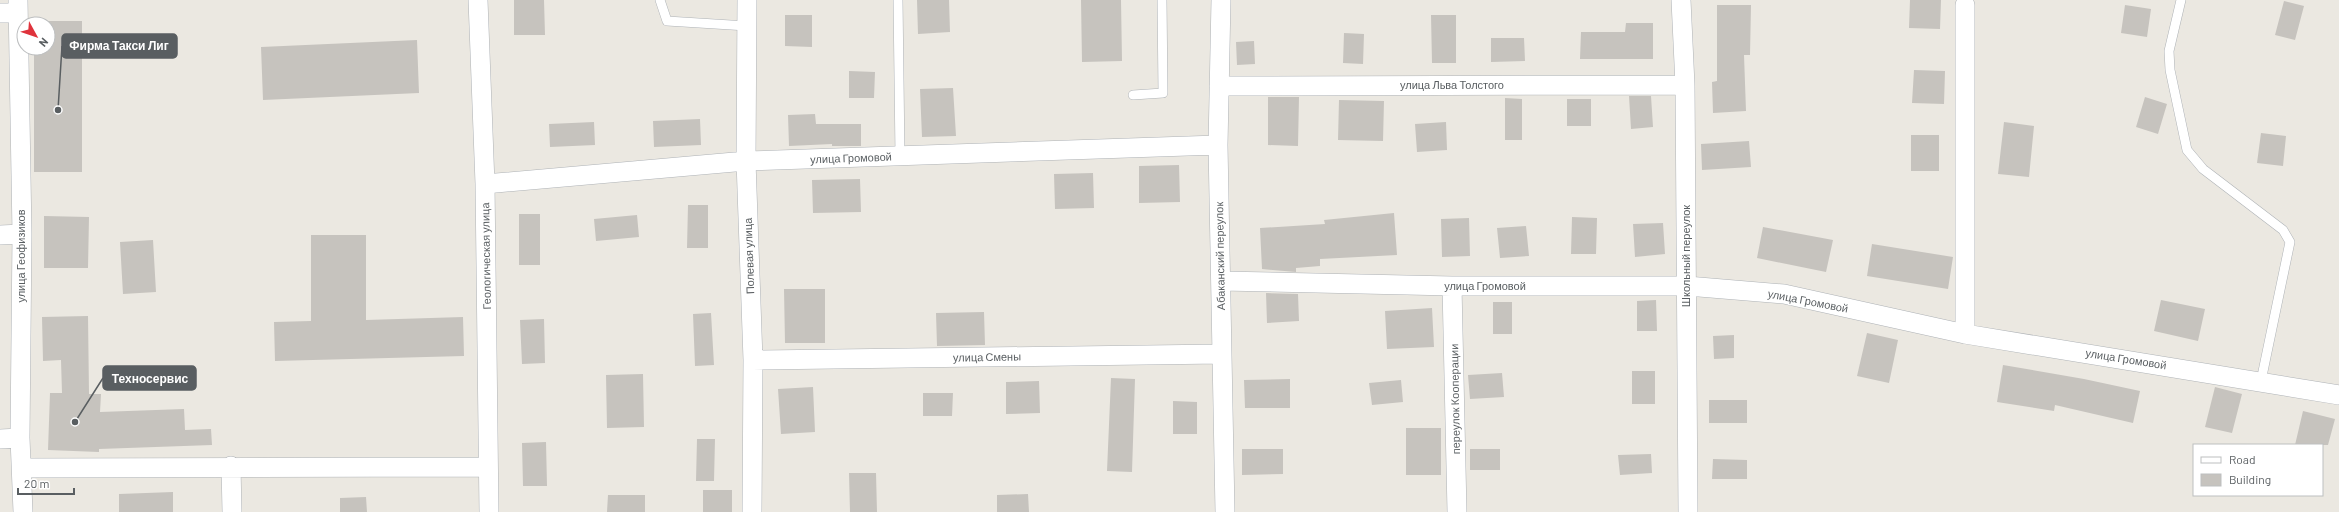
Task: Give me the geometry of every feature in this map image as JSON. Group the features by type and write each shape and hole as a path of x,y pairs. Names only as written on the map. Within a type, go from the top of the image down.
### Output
{"street":[{"name":"Геологическая улица","path":"478,0 485,184 489,512"},
{"name":"Полевая улица","path":"748,0 746,161 753,360 752,512"},
{"name":"Абаканский переулок","path":"1221,0 1218,145 1225,512"},
{"name":"Школьный переулок","path":"1681,0 1685,85 1688,512"},
{"path":"1965,5 1965,334"},
{"name":"улица Геофизиков","path":"12,9 22,234 20,438 23,468 23,512"},
{"name":"улица Льва Толстого","path":"1219,86 1685,85"},
{"name":"улица Громовой","path":"485,184 746,161 1218,145"},
{"path":"0,235 22,234"},
{"name":"улица Громовой","path":"1221,281 1452,286 1687,286 1784,294 1965,334 2261,381 2339,395"},
{"name":"переулок Кооперации","path":"1452,286 1457,512"},
{"name":"улица Смены","path":"753,360 1221,354"},
{"path":"0,438 20,438"},
{"path":"23,468 231,466 488,467"},
{"path":"231,466 232,512"}],"lane":[{"path":"660,0 667,21 747,26"},
{"path":"898,0 900,156"},
{"path":"1133,95 1163,93 1162,0"},
{"path":"2182,0 2169,51 2170,70 2187,150 2203,169 2284,230 2290,242 2261,381"}],"building":[{"path":"514,0 544,0 545,35 514,35"},
{"path":"917,0 949,0 950,32 918,34"},
{"path":"1081,0 1121,0 1122,61 1082,62"},
{"path":"1910,0 1941,0 1940,29 1909,28"},
{"path":"2284,1 2304,6 2295,40 2275,35"},
{"path":"1717,5 1751,5 1750,55 1744,55 1746,111 1713,113 1712,82 1717,81"},
{"path":"2125,5 2151,9 2147,37 2121,33"},
{"path":"785,15 812,15 812,47 785,46"},
{"path":"1431,15 1456,15 1456,63 1432,63"},
{"path":"56,21 82,21 82,172 34,172 34,56 56,56"},
{"path":"1626,23 1653,23 1653,59 1580,59 1581,32 1625,32"},
{"path":"1344,33 1364,34 1363,64 1343,63"},
{"path":"1491,38 1524,38 1525,61 1491,62"},
{"path":"417,40 419,93 263,100 261,47"},
{"path":"1254,41 1255,64 1237,65 1236,42"},
{"path":"1914,70 1945,71 1944,104 1912,103"},
{"path":"849,71 875,72 874,98 849,98"},
{"path":"953,88 956,136 922,137 920,89"},
{"path":"1629,96 1651,96 1653,127 1631,129"},
{"path":"1268,97 1299,97 1298,146 1268,145"},
{"path":"2145,97 2167,104 2158,134 2136,127"},
{"path":"1505,98 1522,99 1522,140 1505,140"},
{"path":"1567,99 1591,99 1591,126 1567,126"},
{"path":"1339,100 1384,101 1383,141 1338,140"},
{"path":"815,114 816,124 861,124 861,146 832,146 832,144 789,146 788,115"},
{"path":"700,119 701,145 654,147 653,121"},
{"path":"594,122 595,145 550,147 549,124"},
{"path":"1446,122 1447,150 1417,152 1415,124"},
{"path":"2004,122 2034,126 2029,177 1998,174"},
{"path":"2261,133 2286,136 2283,166 2257,163"},
{"path":"1911,135 1939,135 1939,171 1911,171"},
{"path":"1749,141 1751,167 1702,170 1701,144"},
{"path":"1179,165 1180,202 1139,203 1139,166"},
{"path":"1093,173 1094,208 1055,209 1054,174"},
{"path":"860,179 861,212 813,213 812,180"},
{"path":"688,205 708,205 708,248 687,248"},
{"path":"1394,213 1397,255 1320,259 1320,266 1296,268 1296,272 1262,269 1260,228 1325,224 1324,220"},
{"path":"519,214 540,214 540,265 519,265"},
{"path":"637,215 639,237 596,241 594,219"},
{"path":"44,216 89,217 88,268 44,268"},
{"path":"1572,217 1597,218 1596,254 1571,254"},
{"path":"1469,218 1470,256 1442,257 1441,219"},
{"path":"1663,223 1665,254 1635,257 1633,224"},
{"path":"1526,226 1529,256 1500,258 1497,228"},
{"path":"1763,227 1833,240 1826,272 1757,258"},
{"path":"311,235 366,235 366,320 463,317 464,356 275,361 274,322 311,321"},
{"path":"153,240 156,292 123,294 120,242"},
{"path":"1872,244 1953,257 1948,289 1867,276"},
{"path":"784,289 825,289 825,343 785,343"},
{"path":"1266,293 1298,294 1299,321 1267,323"},
{"path":"1656,300 1657,331 1637,331 1637,301"},
{"path":"2161,300 2205,309 2198,341 2154,331"},
{"path":"1493,302 1512,302 1512,334 1493,334"},
{"path":"1432,308 1434,347 1387,349 1385,311"},
{"path":"984,312 985,345 937,346 936,313"},
{"path":"711,313 714,365 695,366 693,314"},
{"path":"88,316 89,394 101,394 100,412 184,409 185,430 211,429 212,445 99,449 99,452 48,450 50,393 62,393 61,360 43,361 42,317"},
{"path":"544,319 545,363 522,364 520,320"},
{"path":"1867,333 1898,340 1889,383 1857,376"},
{"path":"1734,335 1734,358 1714,359 1713,336"},
{"path":"2003,365 2084,379 2140,391 2133,423 2055,405 2054,411 1997,402"},
{"path":"1632,371 1655,371 1655,404 1632,404"},
{"path":"1502,373 1504,397 1470,399 1468,375"},
{"path":"643,374 644,427 607,428 606,375"},
{"path":"1111,378 1135,379 1132,472 1107,471"},
{"path":"1290,379 1290,408 1245,408 1244,380"},
{"path":"1401,380 1403,402 1372,405 1369,383"},
{"path":"1039,381 1040,413 1006,414 1006,382"},
{"path":"813,387 815,432 781,434 778,389"},
{"path":"2215,387 2242,394 2232,433 2205,427"},
{"path":"923,393 953,393 952,416 923,416"},
{"path":"1709,400 1747,400 1747,423 1709,423"},
{"path":"1173,401 1197,402 1197,434 1173,434"},
{"path":"2303,411 2335,419 2328,445 2295,444"},
{"path":"1406,428 1441,428 1441,475 1406,475"},
{"path":"697,439 715,439 714,481 696,481"},
{"path":"546,442 547,486 523,486 522,443"},
{"path":"1242,449 1283,449 1283,474 1242,475"},
{"path":"1470,449 1500,449 1500,470 1470,470"},
{"path":"1651,454 1652,473 1620,475 1618,455"},
{"path":"1713,459 1747,460 1747,479 1712,479"},
{"path":"849,473 876,473 877,512 850,512"},
{"path":"703,490 732,490 732,512 703,512"},
{"path":"173,492 173,512 119,512 119,494"},
{"path":"1028,494 1029,512 997,512 997,495"},
{"path":"608,495 645,495 645,512 607,512"},
{"path":"366,497 367,512 340,512 340,498"}],"place":[{"name":"Фирма Такси Лиг","path":"58,110"},
{"name":"Техносервис","path":"75,422"}]}
